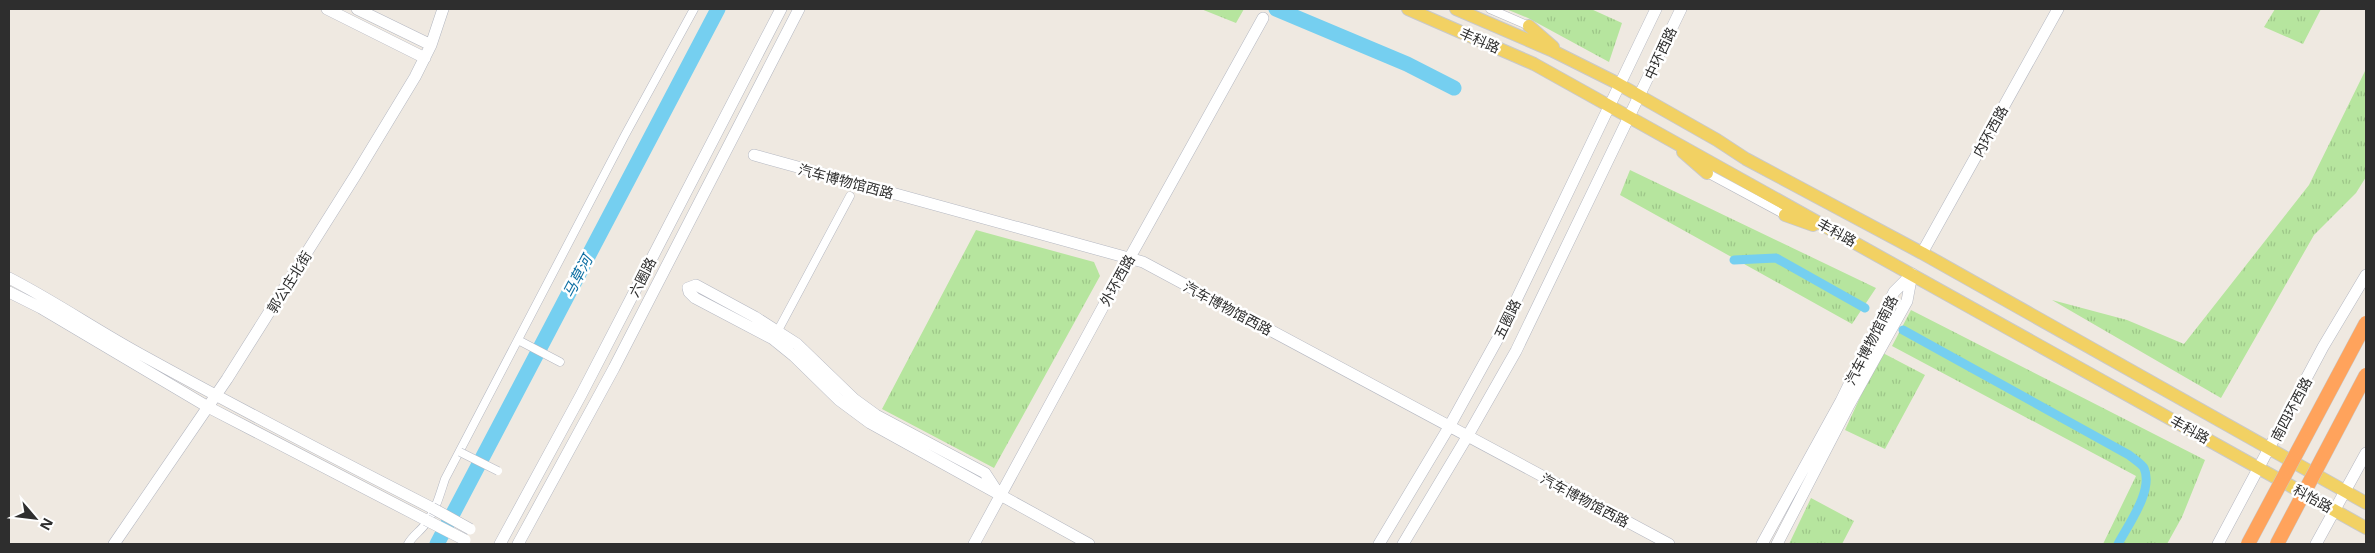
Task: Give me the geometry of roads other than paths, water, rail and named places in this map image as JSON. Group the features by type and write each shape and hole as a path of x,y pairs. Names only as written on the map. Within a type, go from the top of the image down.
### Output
{"highway":[{"path":"2248,544 2366,323"},
{"path":"2277,544 2366,375"}],"main road":[{"name":"丰科路","path":"1408,9 1534,64 2259,468"},
{"name":"丰科路","path":"1456,9 1567,58 1620,85 1717,140 1746,159 1922,253 2270,449"},
{"path":"1529,26 1567,58"},
{"path":"1671,139 1707,173"},
{"path":"1785,215 1818,228 1831,229"},
{"name":"科怡路","path":"2270,449 2366,503"},
{"name":"科怡路","path":"2259,468 2366,528"}],"street":[{"path":"327,9 425,58"},
{"path":"357,9 430,44"},
{"name":"郭公庄北街","path":"114,544 208,407 345,192 425,58 443,9"},
{"path":"408,544 413,535 426,525 433,512 445,479 625,135 694,9"},
{"name":"六圈路","path":"500,544 581,395 781,9"},
{"name":"六圈路","path":"518,544 614,368 799,9"},
{"path":"1490,9 1529,26"},
{"name":"中环西路","path":"1620,85 1656,9"},
{"name":"中环西路","path":"1640,97 1681,9"},
{"name":"内环西路","path":"1922,253 2058,9"},
{"name":"外环西路","path":"974,544 1263,18"},
{"name":"五圈路","path":"1379,544 1449,427 1497,340 1620,85"},
{"name":"五圈路","path":"1403,544 1468,437 1516,351 1629,116 1640,97"},
{"name":"汽车博物馆西路","path":"754,155 1142,262 1669,544"},
{"path":"1707,173 1785,215"},
{"path":"776,335 850,196"},
{"name":"汽车博物馆南路","path":"1762,544 1841,401 1894,292 1912,274"},
{"name":"汽车博物馆南路","path":"1777,544 1849,405 1907,300 1912,274"},
{"name":"南四环西路","path":"2218,544 2323,347 2366,275"},
{"path":"9,278 215,396 470,529"},
{"path":"776,335 696,285 688,288 695,298 776,335 797,344 854,399 876,415 985,473 1000,496 1089,544"},
{"path":"9,292 41,308 208,407 465,540"},
{"path":"518,340 560,362"},
{"path":"460,452 498,471"},
{"path":"2316,544 2366,453"}],"waterway":[{"name":"马草河","path":"437,544 718,9"},
{"path":"1276,9 1407,64 1454,88"},
{"path":"1734,260 1776,258 1865,308"},
{"path":"1903,330 2129,455 2142,465 2146,477 2143,497 2118,544"}]}
